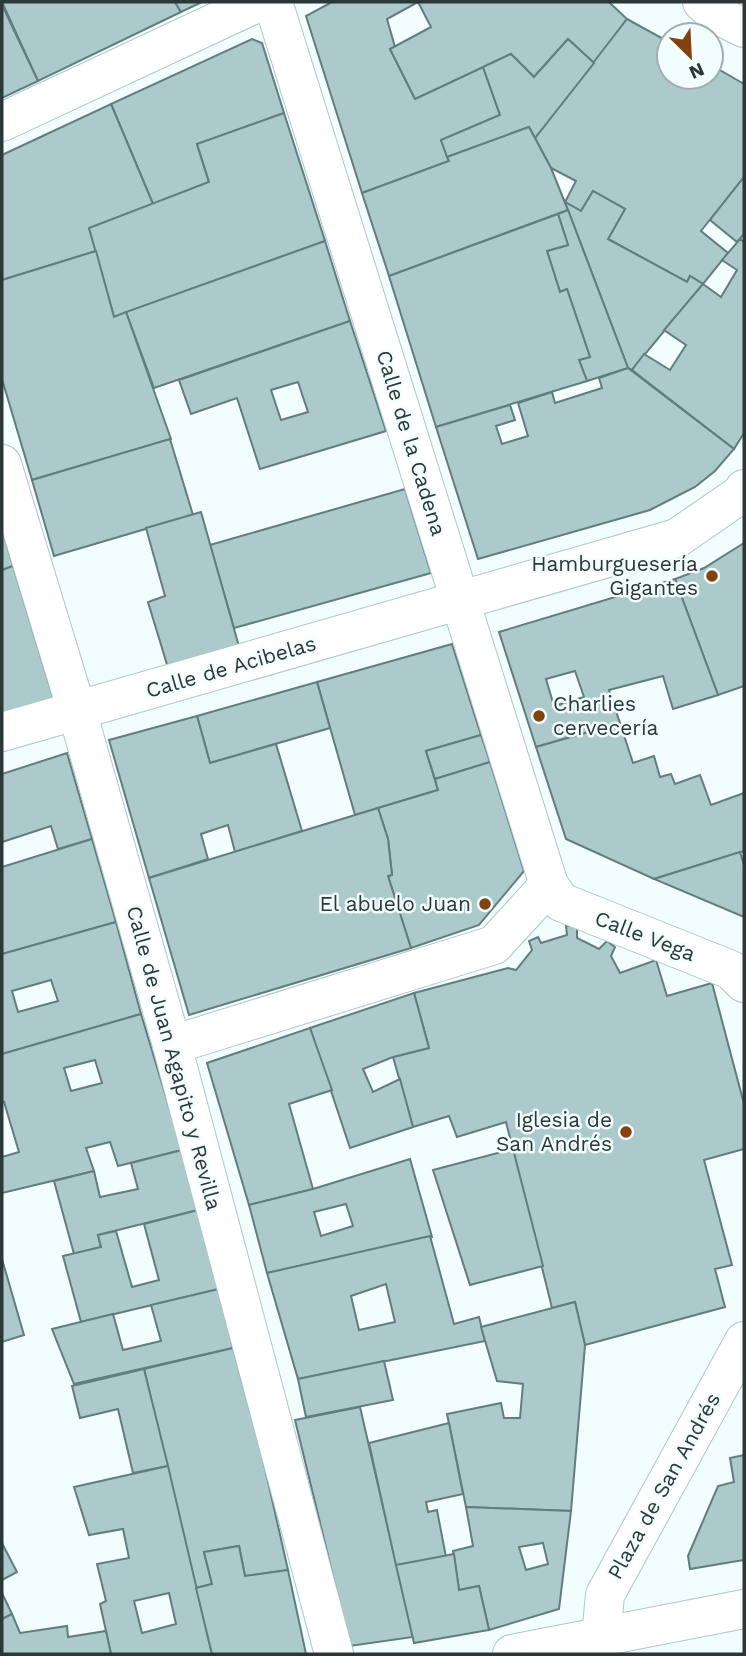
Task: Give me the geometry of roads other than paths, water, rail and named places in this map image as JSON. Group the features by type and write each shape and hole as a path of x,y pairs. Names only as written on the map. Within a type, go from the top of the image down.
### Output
{"street":[{"path":"2,122 259,2"},
{"name":"Calle de la Cadena","path":"273,2 549,885"},
{"path":"702,2 716,14 744,28"},
{"name":"Calle de Juan Agapito y Revilla","path":"2,464 77,711 173,1045 334,1654"},
{"name":"Calle de Acibelas","path":"2,732 677,538 741,494 744,489"},
{"path":"173,1045 494,945 549,885"},
{"name":"Calle Vega","path":"549,885 561,902 731,970 744,983"},
{"name":"Plaza de San Andrés","path":"601,1637 605,1594 744,1341"},
{"path":"512,1654 744,1609"}],"place":[{"name":"Hamburguesería Gigantes","path":"712,576"},
{"name":"Charlies cervecería","path":"539,716"},
{"name":"El abuelo Juan","path":"485,904"},
{"name":"Iglesia de San Andrés","path":"626,1132"}]}
